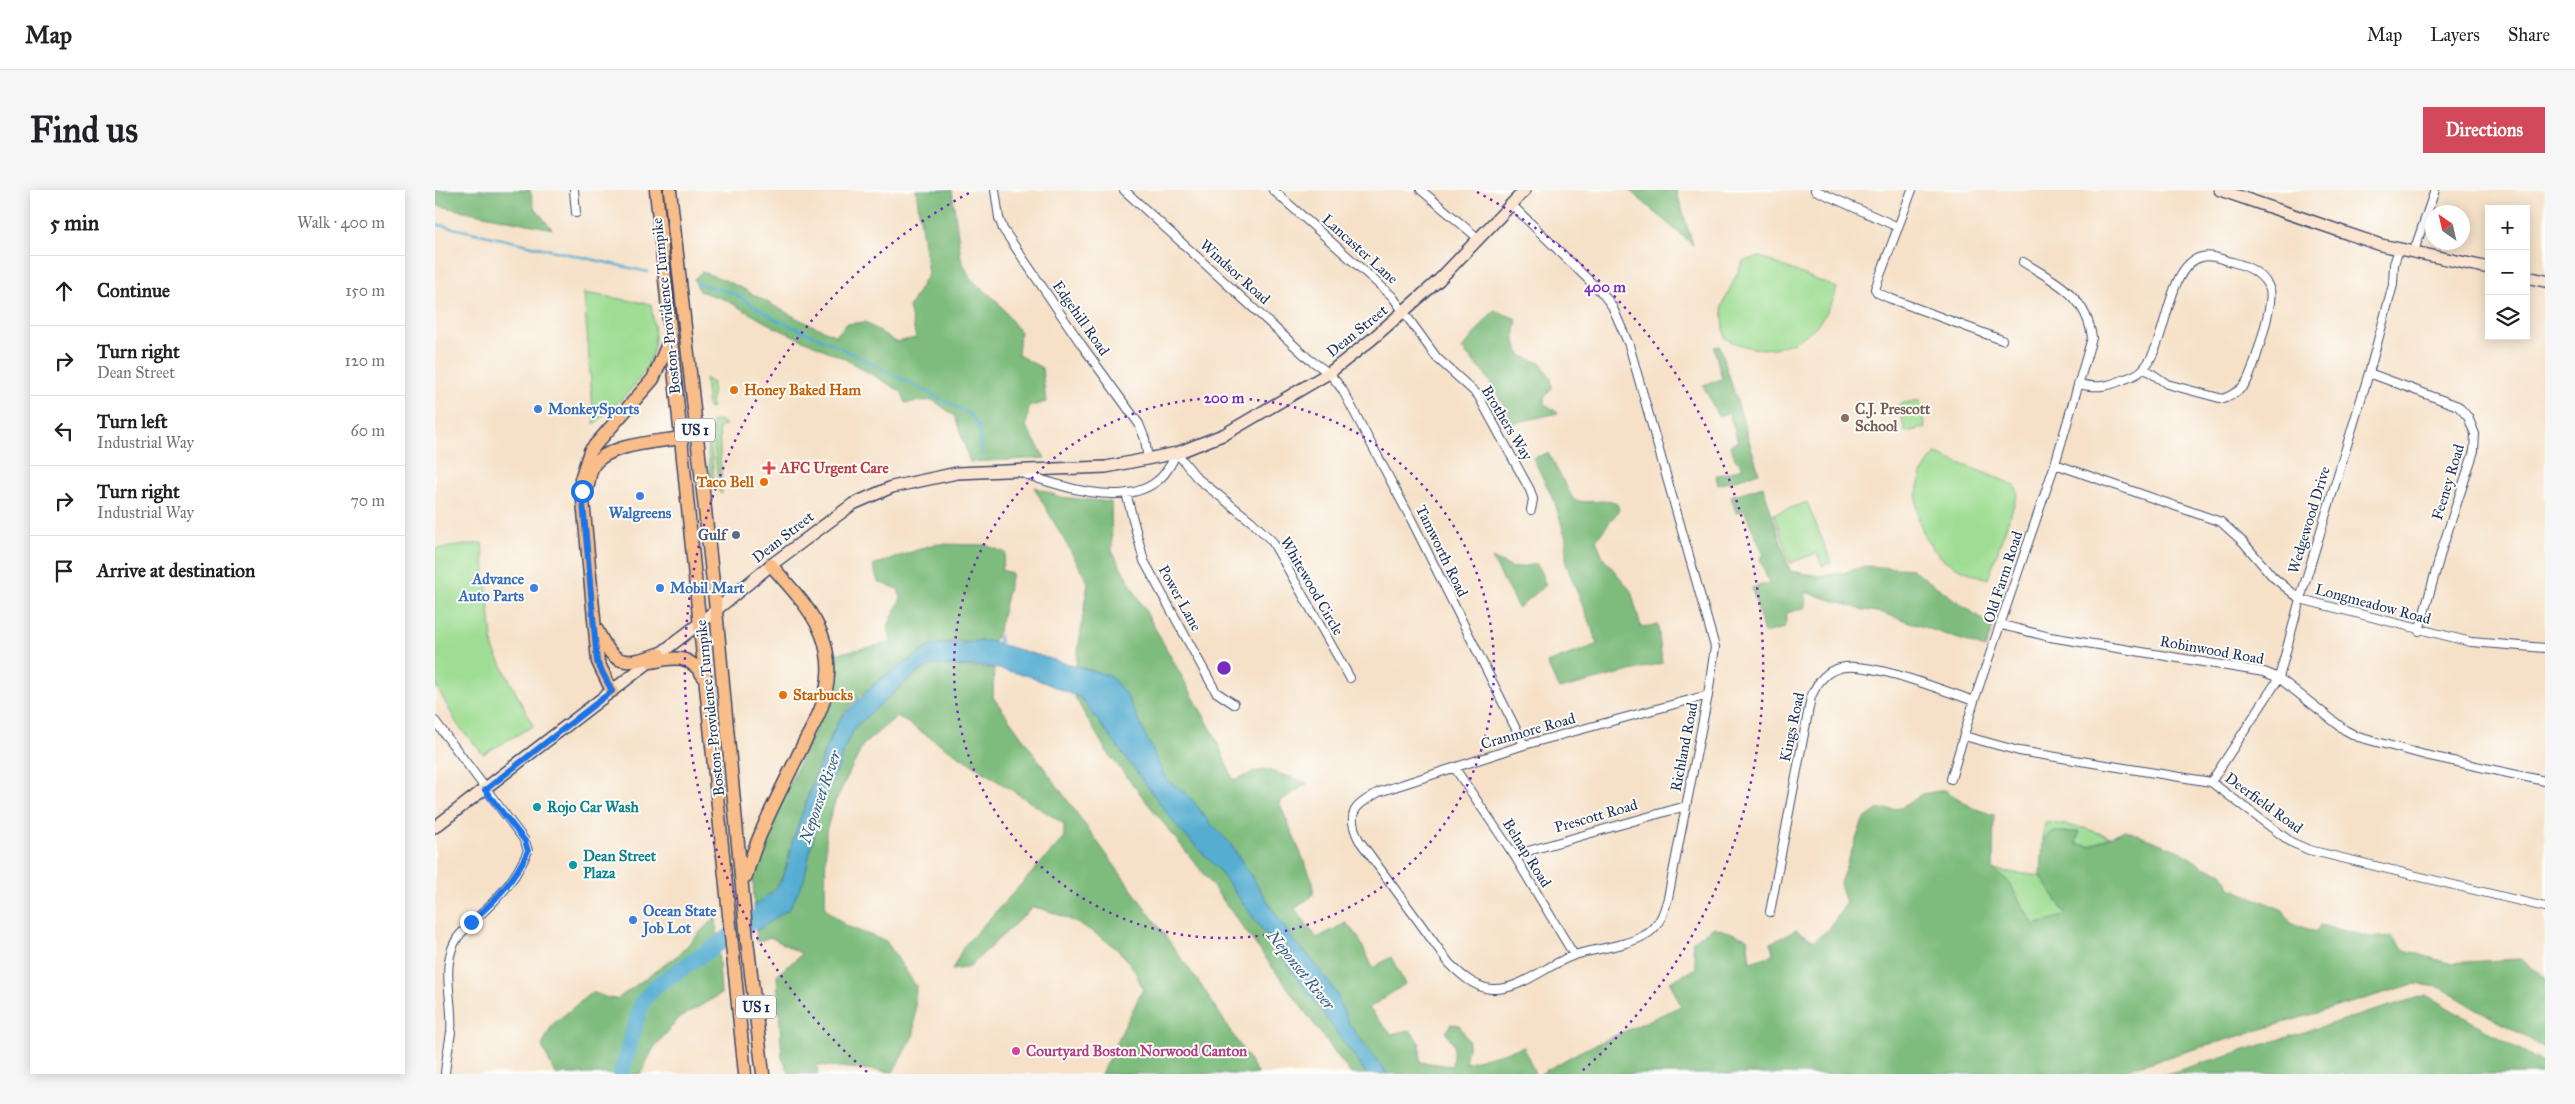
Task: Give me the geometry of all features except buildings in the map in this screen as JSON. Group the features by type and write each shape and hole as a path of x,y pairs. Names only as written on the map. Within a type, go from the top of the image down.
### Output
{"main road":[{"name":"Boston-Providence Turnpike","path":"657,190 745,1074"},
{"name":"Boston-Providence Turnpike","path":"670,190 716,610 744,883 747,940 763,1073"},
{"name":"Dean Street","path":"435,827 700,623 839,513 869,496 892,487 957,473 1097,467 1148,460 1177,453 1225,434 1329,373 1404,312 1479,239 1525,190"},
{"path":"2220,190 2399,250 2414,251 2485,267"},
{"path":"2530,278 2545,281"},
{"path":"612,691 597,662 581,479 590,451 653,379 671,336"},
{"path":"584,518 590,475 594,465 605,456 625,447 681,438"},
{"path":"744,883 753,852 825,696 828,656 822,636 811,613 771,565"},
{"path":"594,624 611,656 623,661 635,662 659,654"},
{"path":"647,664 666,659 686,660 696,665 706,680"}],"street":[{"path":"574,190 576,214"},
{"name":"Edgehill Road","path":"995,190 999,218 1003,229 1081,344 1139,424 1145,439 1148,460"},
{"name":"Windsor Road","path":"1124,190 1309,359 1329,373"},
{"name":"Lancaster Lane","path":"1273,190 1392,296 1404,312"},
{"path":"1421,190 1479,239"},
{"path":"1815,190 1898,227"},
{"path":"1912,190 1875,289 1878,293 2002,340"},
{"path":"2414,251 2435,190"},
{"name":"Richland Road","path":"1360,804 1353,813 1352,825 1359,840 1449,964 1475,984 1490,989 1513,985 1574,955 1645,935 1663,916 1708,694 1715,647 1629,345 1619,321 1603,294 1512,205"},
{"name":"Wedgewood Drive","path":"2211,782 2279,678 2300,599 2369,373 2393,285 2394,264 2399,250"},
{"path":"2078,384 2097,388 2109,386 2131,377 2145,368 2155,350 2180,275 2190,262 2208,256 2225,260 2259,274 2266,282 2270,292 2269,311 2247,381 2231,396 2223,399 2167,384 2145,368"},
{"name":"Old Farm Road","path":"1951,779 1974,701 2002,625 2055,464 2092,338 2090,323 2080,303 2070,293 2023,262"},
{"name":"Brothers Way","path":"1404,312 1437,358 1478,395 1530,490 1533,498 1531,510"},
{"name":"Tamworth Road","path":"1329,373 1342,389 1369,437 1523,745"},
{"name":"Feeney Road","path":"2369,373 2457,406 2467,417 2475,434 2474,451 2439,558 2419,631"},
{"name":"Dean Street","path":"1015,471 1066,488 1125,493 1149,487 1159,480 1177,453"},
{"name":"Whitewood Circle","path":"1177,453 1197,478 1251,521 1272,541 1350,678"},
{"name":"Longmeadow Road","path":"2055,464 2221,522 2243,542 2273,578 2300,599 2419,631 2471,642 2545,648"},
{"name":"Power Lane","path":"1125,493 1144,560 1216,692 1234,704"},
{"name":"Robinwood Road","path":"2002,625 2050,637 2264,672 2279,678 2345,730 2358,737 2425,755 2545,781"},
{"name":"Kings Road","path":"1770,912 1809,707 1816,685 1831,671 1856,666 1974,701"},
{"name":"Cranmore Road","path":"1360,804 1379,792 1523,745 1708,694"},
{"path":"435,721 525,841 528,851 510,884 471,922 457,939 453,949 448,970 451,1032 445,1074"},
{"name":"Deerfield Road","path":"1964,736 2019,751 2211,782 2291,842 2309,850 2545,907"},
{"name":"Belnap Road","path":"1454,767 1514,855 1574,955"},
{"name":"Prescott Road","path":"1514,855 1686,806"}],"green space":[{"path":"435,190 530,190 534,207 552,229 435,205"},
{"path":"916,190 952,190 961,258 970,278 998,302 1020,332 1018,355 1042,368 1046,402 1029,407 1026,426 1045,458 970,462 955,416 933,400 905,403 902,392 845,359 774,327 726,300 699,291 694,279 701,272 735,285 793,316 836,336 846,324 865,322 896,342 916,338 909,307 928,274"},
{"path":"1629,190 1676,190 1693,245"},
{"path":"1760,257 1837,288 1830,306 1821,321 1808,333 1794,342 1778,347 1761,349 1743,346 1725,338 1722,306 1743,261"},
{"path":"584,293 651,304 655,330 655,341 651,358 639,380 622,399 594,424"},
{"path":"1494,310 1517,319 1515,342 1517,348 1525,357 1540,362 1551,378 1552,388 1544,398 1545,404 1558,413 1514,423 1485,374 1462,349"},
{"path":"1720,346 1759,473 1718,485 1716,476 1743,468 1735,458 1730,445 1738,442 1729,413 1718,416 1703,385 1722,379 1714,347"},
{"path":"705,378 713,383 711,409 708,408"},
{"path":"1920,400 1925,428 1905,432 1899,404"},
{"path":"719,420 726,425 719,427 722,494 719,492 712,422"},
{"path":"709,424 715,490 711,483 706,432"},
{"path":"1548,453 1573,499 1584,502 1606,501 1617,504 1619,510 1596,540 1603,557 1631,591 1641,627 1658,625 1662,663 1559,689 1547,663 1598,644 1566,564 1566,539 1555,503 1533,458"},
{"path":"1936,454 2015,485 2018,493 1988,579 1964,571 1947,562 1932,547 1924,535 1919,521 1917,492 1920,478"},
{"path":"1763,486 1790,571 1820,576 1843,573 1865,566 1912,569 1993,627 1985,648 1883,613 1863,610 1806,592 1806,607 1787,613 1785,628 1764,633 1752,588 1769,583 1760,558 1764,555 1744,510 1736,513 1731,496"},
{"path":"1034,487 1060,497 1111,502 1112,551 1215,736 1233,780 1264,769 1308,783 1279,802 1313,882 1313,895 1295,909 1317,938 1346,923 1358,937 1373,968 1391,957 1405,984 1369,1008 1391,1034 1410,1030 1420,1044 1420,1062 1452,1066 1454,1044 1446,1033 1451,1024 1459,1025 1469,1042 1465,1063 1524,1047 1535,1074 1388,1074 1349,1024 1336,993 1314,962 1292,939 1229,842 1210,823 1189,796 1166,779 1110,676 1076,666 1088,582"},
{"path":"1807,502 1831,562 1822,566 1817,553 1790,563 1774,514"},
{"path":"482,543 493,648 533,726 483,754 457,724 435,683 435,549"},
{"path":"935,544 986,545 1006,553 1001,570 1012,573 998,634 993,642 963,641 932,645 882,677 852,704 838,722 820,762 784,874 774,889 754,906 753,874 762,843 831,694 834,654 891,643 888,626 901,598 898,589 878,582 873,565"},
{"path":"1492,558 1513,568 1537,564 1546,585 1518,608"},
{"path":"932,665 994,668 993,697 1205,991 1258,1074 1101,1074 1143,989 1131,965 1113,946 1087,928 1045,910 1033,907 969,967 952,970 964,946 1064,838 1064,824 897,716 863,745 835,802 826,831 825,908 846,926 886,941 916,986 914,1034 893,1072 817,1065 818,1074 790,1074 782,1058 777,975 802,954 770,937 757,942 756,931 790,908 810,850 820,804 837,771 847,742 856,726 915,674"},
{"path":"1073,694 1081,698 1179,829 1218,869 1367,1074 1351,1074 1200,869 1107,752"},
{"path":"1945,790 1973,808 1994,815 1993,870 2007,880 2034,925 2066,915 2041,876 2043,839 2053,832 2079,832 2076,844 2090,846 2125,830 2182,852 2205,868 2222,872 2230,888 2283,910 2291,923 2316,932 2320,925 2370,937 2391,937 2405,950 2448,963 2520,959 2545,977 2545,1048 2439,987 2414,984 2111,1074 1540,1074 1579,1052 1681,1006 1670,982 1696,968 1692,942 1714,927 1747,938 1750,962 1773,955 1771,943 1796,930 1814,941 1829,929 1846,904 1840,883 1863,820 1877,810 1901,808 1923,794"},
{"path":"2045,822 2084,828 2111,837 2090,846 2075,844 2079,832 2053,832 2043,839"},
{"path":"1993,870 2041,876 2067,916 2034,925 2007,880"},
{"path":"716,916 721,994 679,1018 653,1049 641,1074 555,1074 542,1046 552,1025 592,992 617,999 678,955"},
{"path":"2426,995 2545,1064 2545,1074 2166,1074"}],"water":[{"path":"989,641 1110,676 1126,694 1166,779 1189,796 1210,823 1229,842 1292,939 1314,962 1336,993 1349,1024 1388,1074 1367,1074 1218,869 1179,829 1081,698 1029,676 986,666 932,665 915,674 856,726 847,742 837,771 820,804 804,880 790,908 756,931 754,906 773,892 781,881 789,861 792,842 825,751 839,720 878,681 933,645"}],"waterway":[{"path":"435,224 648,272"},
{"path":"696,283 733,293 775,319 833,344 970,414 979,427 982,457"},
{"path":"999,647 1000,636"},
{"name":"Neponset River","path":"621,1074 642,1002 656,986 757,918 770,903"}],"place":[{"name":"Honey Baked Ham","path":"734,390"},
{"name":"MonkeySports","path":"538,409"},
{"name":"C.J. Prescott School","path":"1845,418"},
{"name":"AFC Urgent Care","path":"769,468"},
{"name":"Taco Bell","path":"764,482"},
{"name":"Walgreens","path":"640,496"},
{"name":"Gulf","path":"736,535"},
{"name":"Advance Auto Parts","path":"534,588"},
{"name":"Mobil Mart","path":"660,588"},
{"name":"Starbucks","path":"783,695"},
{"name":"Rojo Car Wash","path":"537,807"},
{"name":"Dean Street Plaza","path":"573,865"},
{"name":"Ocean State Job Lot","path":"633,920"},
{"name":"Courtyard Boston Norwood Canton","path":"1016,1051"}],"route":[{"path":"471,922 510,884 528,851 525,841 485,790 612,691 604,679 597,662 582,491"}]}
